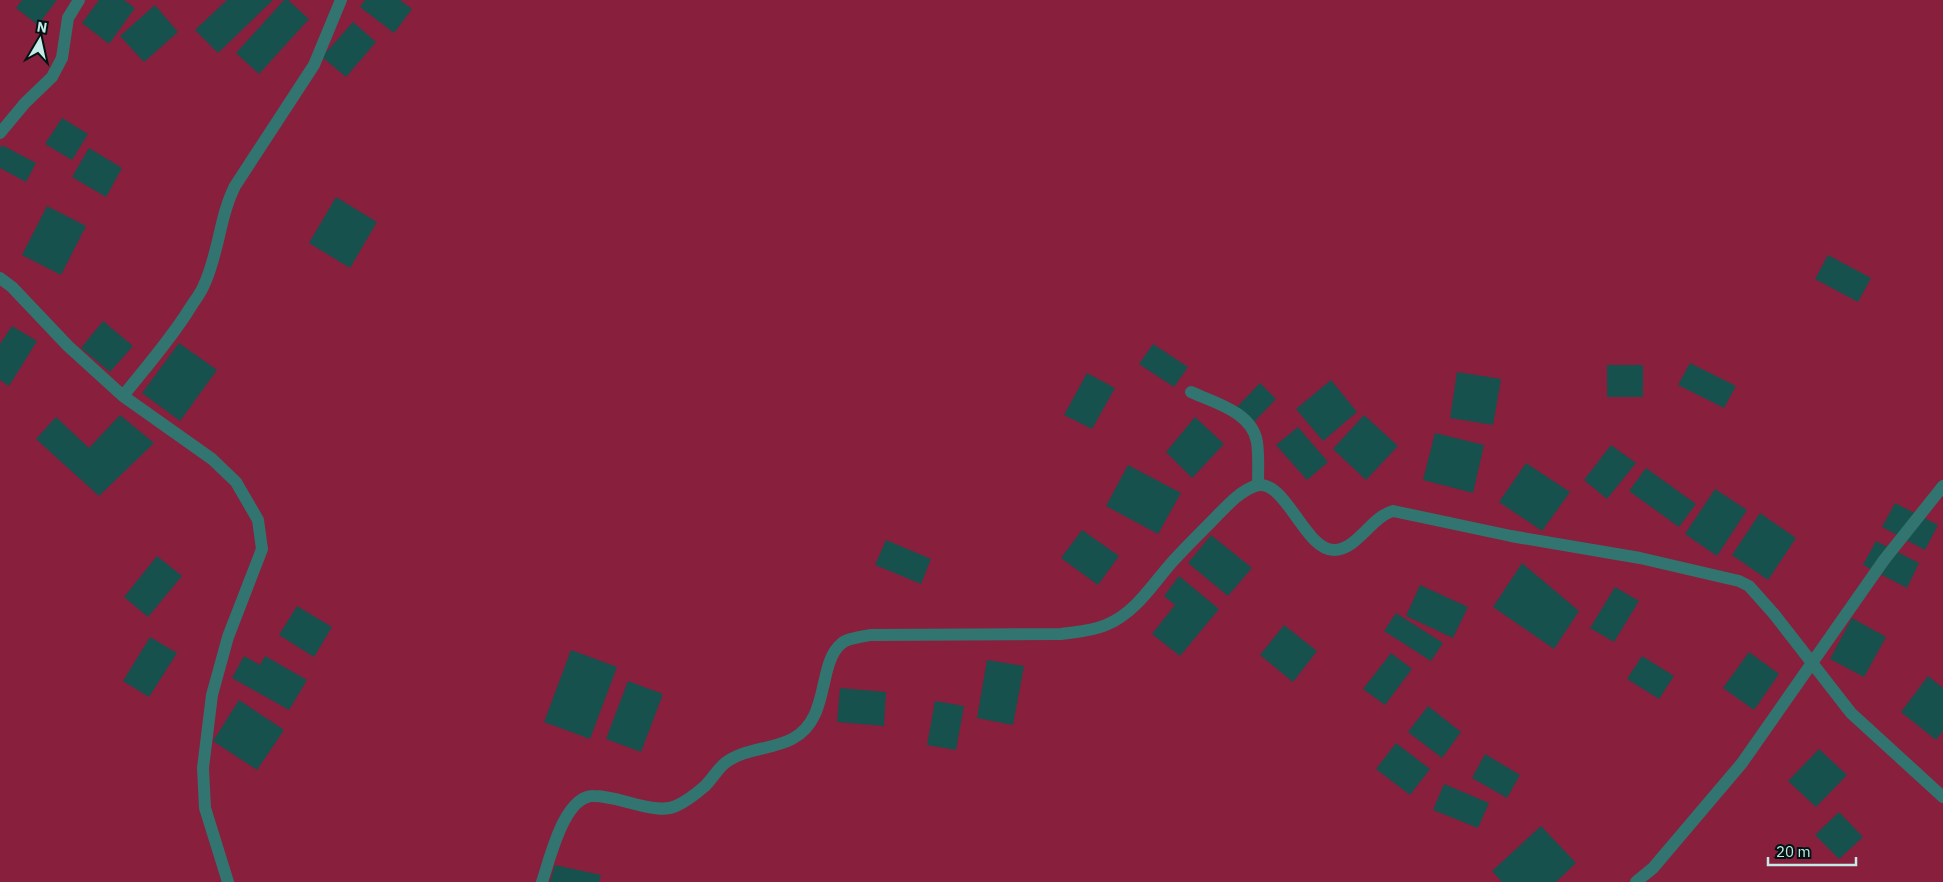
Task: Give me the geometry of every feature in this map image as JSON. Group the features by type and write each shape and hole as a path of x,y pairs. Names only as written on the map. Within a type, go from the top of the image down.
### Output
{"street":[{"path":"0,133 25,103 52,77 62,58 68,18 80,0"},
{"path":"123,396 181,322 204,286 214,256 227,202 235,186 314,65 341,0"},
{"path":"0,278 12,287 68,346 123,396 212,459 236,482 258,520 262,548 228,637 212,695 203,768 205,808 228,882"},
{"path":"1191,392 1235,412 1245,419 1257,441 1258,485"},
{"path":"542,882 561,827 573,807 582,799 594,796 654,808 676,806 704,786 725,763 747,751 779,744 803,732 815,714 822,697 829,664 835,650 842,642 870,636 1061,634 1106,625 1134,607 1175,559 1220,513 1245,490 1258,485 1270,487 1278,494 1311,536 1328,549 1335,550 1346,547 1382,516 1393,511 1511,536 1640,558 1740,581 1749,586 1851,713 1943,797"},
{"path":"1636,882 1654,868 1742,763 1884,560 1943,486"}],"shaded area":[{"path":"0,0 1943,0 1943,882 0,882"}],"building":[{"path":"22,0 57,0 38,25 16,8"},
{"path":"99,0 124,0 135,8 109,44 82,23"},
{"path":"227,0 273,0 218,53 195,30"},
{"path":"284,0 288,0 309,19 259,74 236,53"},
{"path":"365,0 400,0 412,9 394,33 360,7"},
{"path":"155,5 178,32 144,62 120,36"},
{"path":"353,22 376,42 346,77 322,57"},
{"path":"62,118 88,134 72,160 45,144"},
{"path":"2,145 36,163 26,182 0,168 0,148"},
{"path":"89,148 122,168 106,197 72,177"},
{"path":"336,197 377,222 350,268 309,243"},
{"path":"47,206 86,226 61,275 22,255"},
{"path":"1828,255 1871,278 1858,302 1815,279"},
{"path":"103,321 133,346 110,372 81,348"},
{"path":"12,326 37,341 9,386 0,380 0,344"},
{"path":"179,343 217,370 180,421 142,393"},
{"path":"1153,344 1188,367 1174,387 1139,364"},
{"path":"1690,363 1736,386 1724,408 1678,385"},
{"path":"1607,365 1643,365 1643,397 1607,397"},
{"path":"1457,372 1501,379 1493,425 1450,418"},
{"path":"1087,373 1115,388 1092,429 1064,415"},
{"path":"1331,380 1357,412 1323,441 1296,409"},
{"path":"1260,383 1276,399 1254,422 1237,407"},
{"path":"120,415 154,443 99,496 36,439 56,417 89,448"},
{"path":"1364,415 1398,446 1366,480 1333,449"},
{"path":"1195,417 1224,444 1192,478 1166,452"},
{"path":"1298,427 1328,462 1307,480 1276,445"},
{"path":"1435,433 1484,445 1473,493 1423,480"},
{"path":"1611,445 1636,463 1607,499 1584,480"},
{"path":"1526,463 1570,492 1542,531 1499,502"},
{"path":"1128,465 1181,493 1158,534 1106,506"},
{"path":"1646,468 1696,504 1679,527 1629,491"},
{"path":"1715,489 1747,510 1717,556 1685,534"},
{"path":"1895,503 1938,525 1925,550 1882,527"},
{"path":"1760,513 1796,538 1768,580 1732,555"},
{"path":"1082,530 1119,556 1098,585 1061,558"},
{"path":"1211,535 1252,568 1228,596 1188,563"},
{"path":"886,540 931,559 921,584 875,565"},
{"path":"1876,541 1919,563 1907,588 1863,565"},
{"path":"157,556 182,576 148,617 124,597"},
{"path":"1522,563 1579,611 1554,649 1493,607"},
{"path":"1179,576 1219,609 1180,656 1152,634 1175,605 1164,596"},
{"path":"1420,585 1468,607 1453,638 1406,616"},
{"path":"1615,587 1639,601 1614,642 1590,628"},
{"path":"297,606 332,627 314,657 279,635"},
{"path":"1396,613 1443,643 1431,661 1384,631"},
{"path":"1852,618 1886,637 1864,677 1830,659"},
{"path":"1284,625 1317,651 1293,682 1260,655"},
{"path":"150,637 177,653 149,697 123,681"},
{"path":"571,650 617,667 590,739 544,722"},
{"path":"1749,652 1779,674 1754,710 1723,688"},
{"path":"1391,653 1412,669 1385,705 1363,689"},
{"path":"244,656 260,665 265,656 307,680 289,710 232,678"},
{"path":"1642,656 1674,676 1659,699 1627,679"},
{"path":"987,660 1024,666 1013,725 977,718"},
{"path":"1928,676 1943,688 1943,731 1936,740 1901,712"},
{"path":"628,681 663,694 641,752 606,739"},
{"path":"840,688 886,692 884,726 837,722"},
{"path":"239,700 284,730 257,770 213,741"},
{"path":"935,701 964,706 956,750 927,745"},
{"path":"1428,706 1461,732 1442,758 1408,732"},
{"path":"1396,743 1430,769 1410,795 1376,769"},
{"path":"1819,749 1847,775 1816,807 1788,781"},
{"path":"1485,754 1520,775 1507,798 1472,778"},
{"path":"1444,784 1489,803 1478,828 1433,810"},
{"path":"1839,812 1863,837 1839,859 1815,835"},
{"path":"1541,826 1576,863 1556,882 1502,882 1492,871"},
{"path":"555,865 601,875 599,882 550,882"}]}
